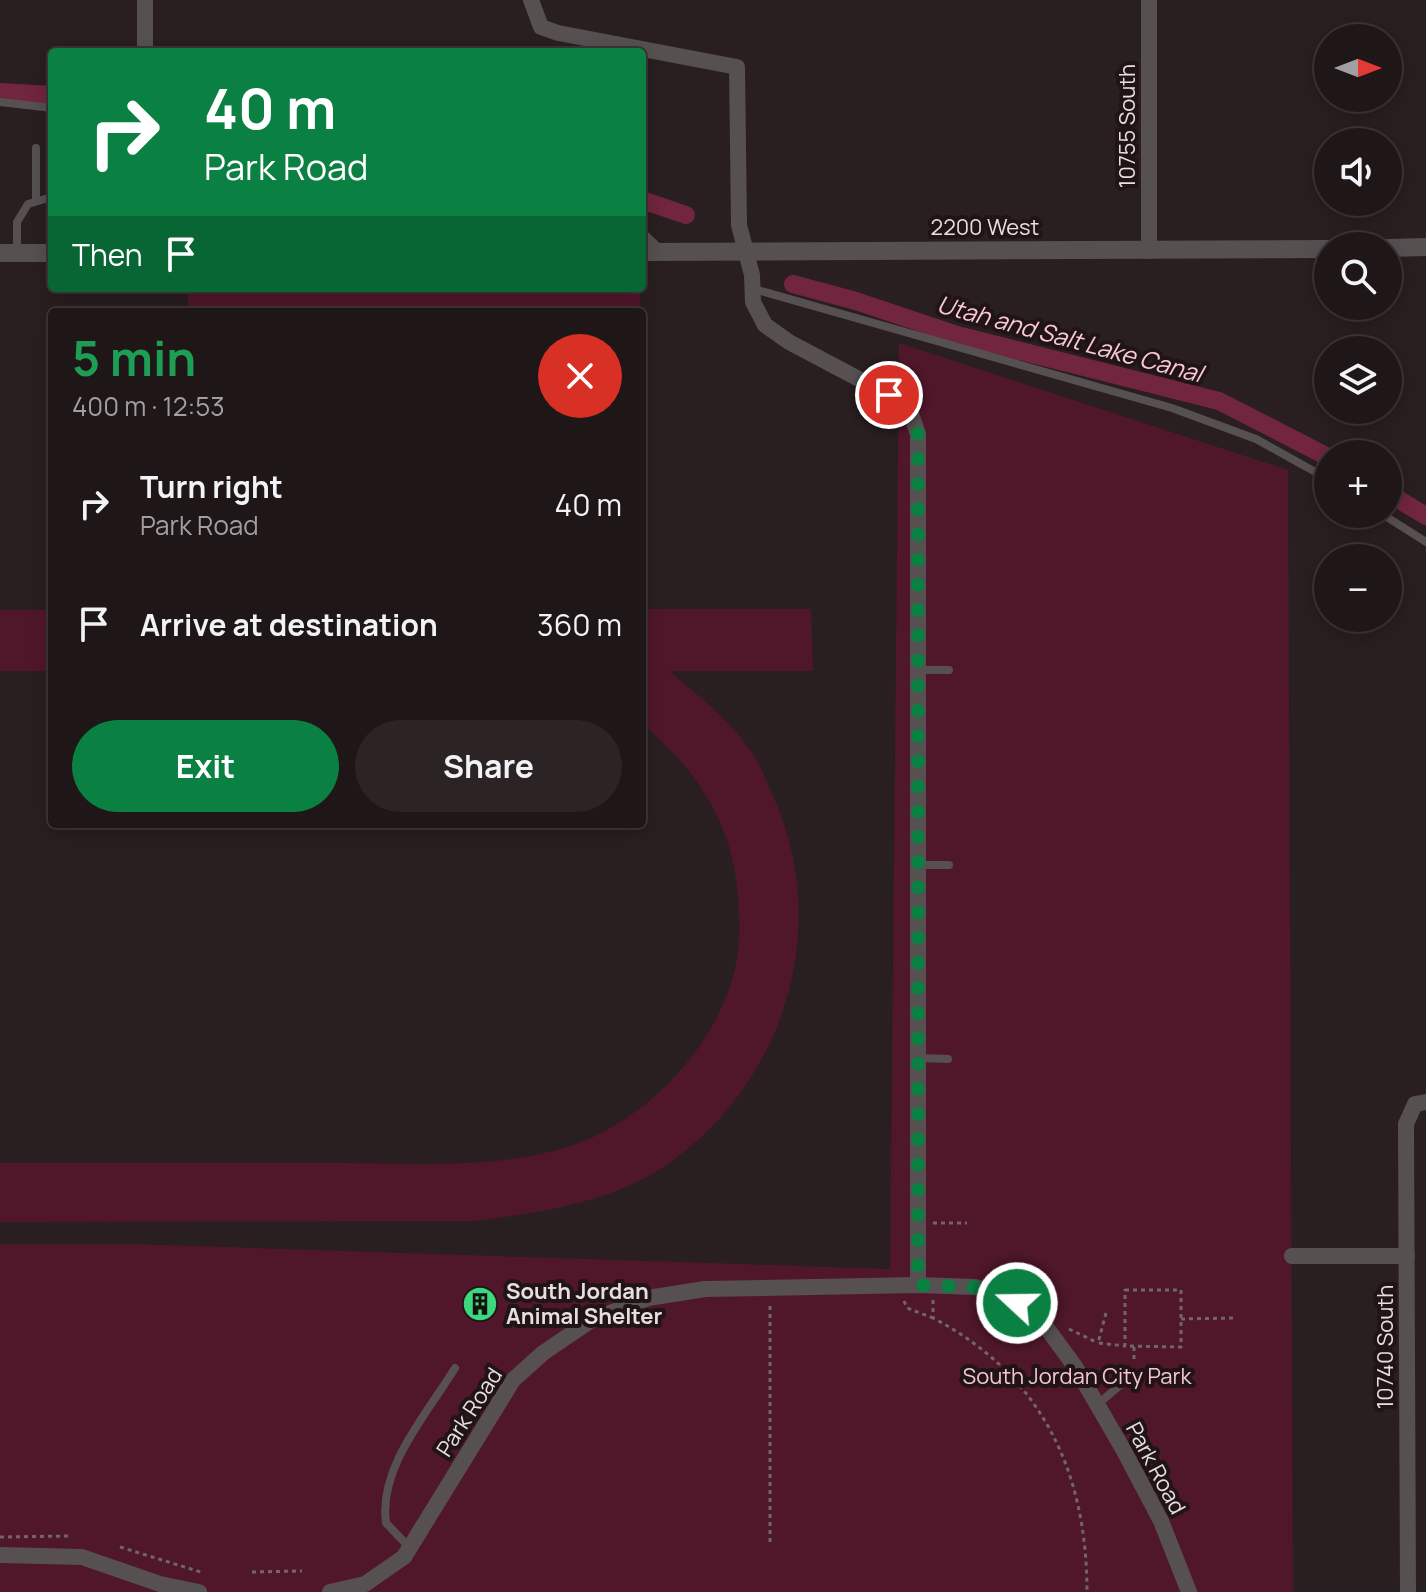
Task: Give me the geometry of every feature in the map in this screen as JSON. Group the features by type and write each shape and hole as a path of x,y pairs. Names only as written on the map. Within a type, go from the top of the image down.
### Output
{"street":[{"path":"145,0 145,48"},
{"path":"531,0 541,27 637,48"},
{"name":"10755 South","path":"1149,0 1149,251"},
{"path":"646,50 737,67 739,225 753,302 765,325 789,342 889,395 910,411 918,434 918,1285"},
{"path":"1402,248 1426,247"},
{"name":"2200 West","path":"646,252 1314,249"},
{"path":"9,253 48,253"},
{"name":"10740 South","path":"1408,1592 1406,1124 1421,1103"},
{"path":"1292,1256 1407,1256"},
{"name":"Park Road","path":"330,1592 365,1584 383,1575 410,1548 513,1380 543,1353 590,1321 648,1298 705,1289 918,1285 975,1287 996,1293 1038,1316 1059,1341 1097,1404 1161,1521 1189,1592"},
{"path":"0,1555 82,1557 160,1584 199,1592"}],"lane":[{"path":"0,102 48,108"},
{"path":"36,148 36,200"},
{"path":"9,253 17,222 28,204 48,198"},
{"path":"646,236 663,252"},
{"path":"753,289 1172,408 1256,439 1314,471"},
{"path":"1402,527 1426,542"},
{"path":"919,670 949,670"},
{"path":"919,865 949,865"},
{"path":"918,1058 948,1059"},
{"path":"410,1548 386,1523 384,1493 397,1464 455,1368"},
{"path":"1097,1404 1125,1381"}],"path":[{"path":"1106,1313 1098,1343 1125,1346 1181,1347 1181,1290 1125,1290 1125,1346"},
{"path":"759,1298 781,1298"},
{"path":"770,1298 770,1542"},
{"path":"933,1299 933,1318"},
{"path":"907,1308 933,1318 973,1341 998,1361 1021,1386 1057,1440 1082,1509 1087,1592"},
{"path":"1181,1319 1233,1318"},
{"path":"1134,1346 1134,1359"},
{"path":"0,1537 70,1536"},
{"path":"120,1547 204,1573"},
{"path":"252,1572 302,1571"}],"green space":[{"path":"188,292 640,292 640,308 188,308"},
{"name":"South Jordan City Park","path":"899,343 1288,470 1293,1592 0,1592 0,1244 131,1244 890,1269"},
{"path":"646,609 811,609 813,671 669,671 723,718 757,761 790,844 798,895 797,947 787,997 769,1045 743,1090 709,1130 668,1164 599,1197 548,1210 473,1221 0,1222 0,1163 487,1162 545,1153 573,1145 633,1114 685,1065 706,1036 723,1005 734,973 739,940 736,875 719,819 688,770 646,728"},
{"path":"0,610 48,610 48,671 0,671"}],"waterway":[{"name":"Utah and Salt Lake Canal","path":"0,92 48,95"},
{"name":"Utah and Salt Lake Canal","path":"646,201 686,215"},
{"name":"Utah and Salt Lake Canal","path":"793,284 856,301 957,335 1219,401 1314,450"},
{"name":"Utah and Salt Lake Canal","path":"1402,501 1426,516"}],"place":[{"name":"South Jordan Animal Shelter","path":"480,1304"}],"route":[{"path":"889,395 910,411 918,434 918,1285 975,1287 1017,1303"}]}
